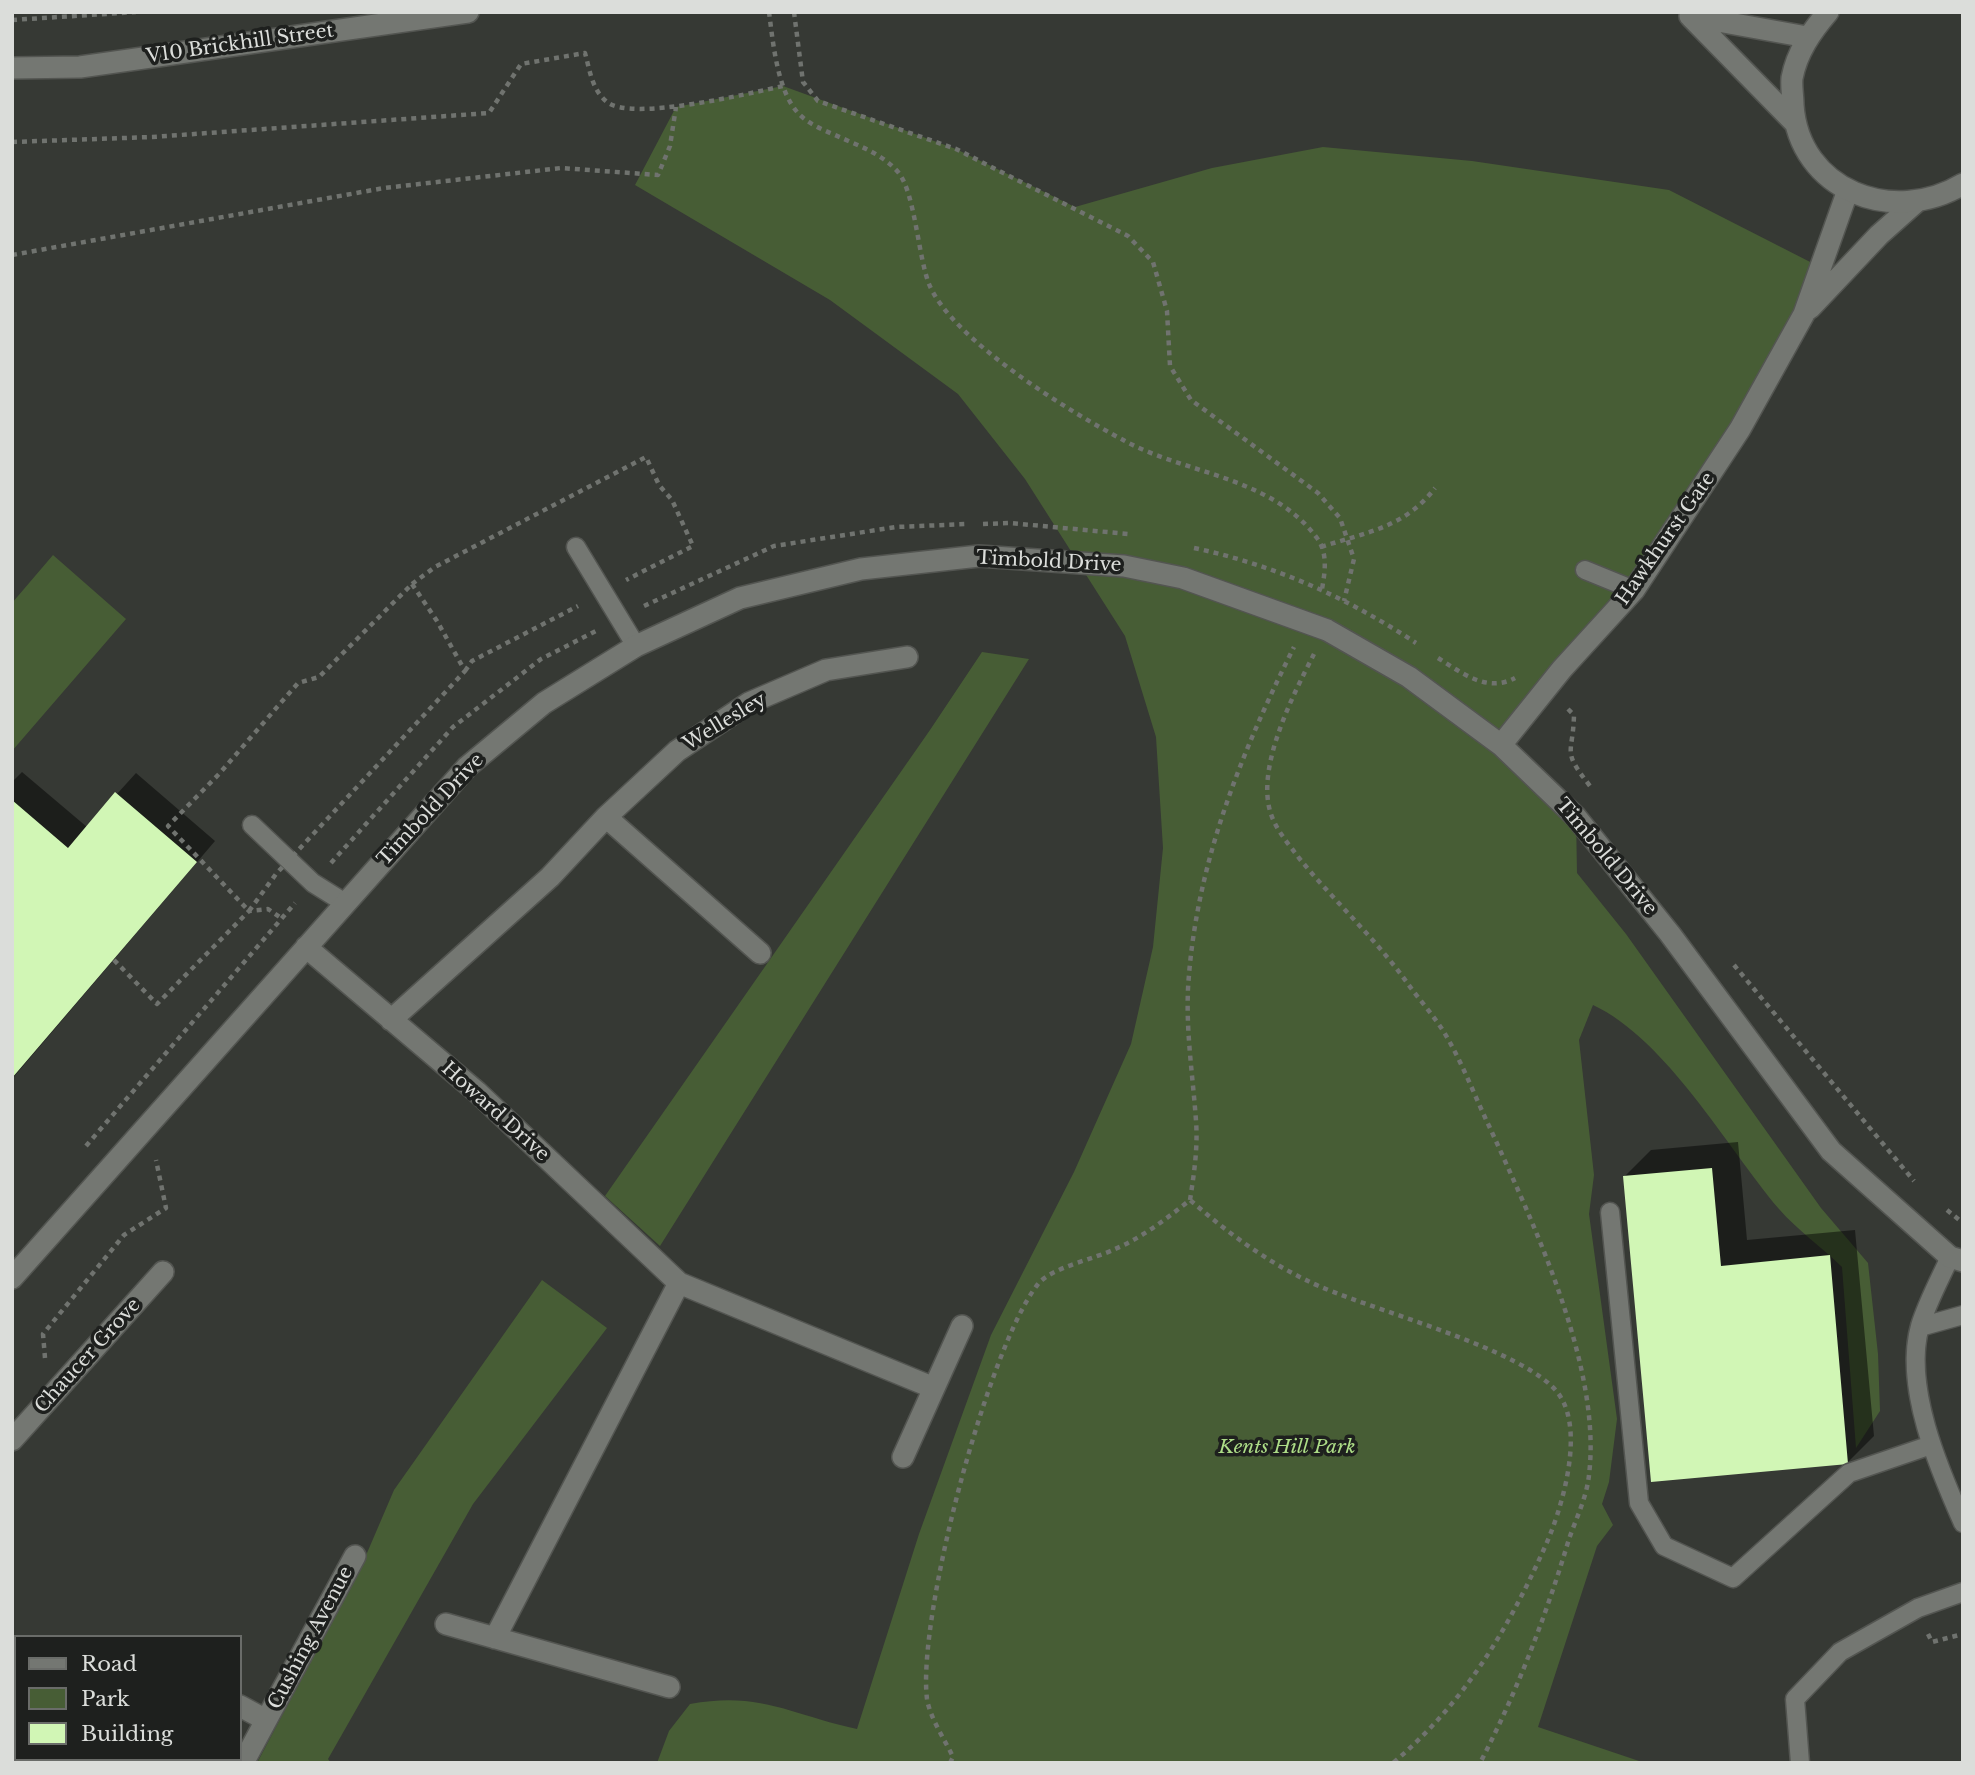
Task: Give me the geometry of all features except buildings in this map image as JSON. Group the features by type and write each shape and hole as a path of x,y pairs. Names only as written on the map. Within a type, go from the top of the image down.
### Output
{"street":[{"name":"V10 Brickhill Street","path":"12,68 80,67 468,12"},
{"path":"1828,12 1807,37 1792,79 1795,123 1806,150 1824,173 1848,190 1881,202 1915,203 1944,195 1963,184"},
{"path":"1685,14 1807,37"},
{"path":"1685,14 1795,123"},
{"name":"Hawkhurst Gate","path":"1501,745 1549,689 1562,669 1634,590 1740,429 1804,314 1848,190"},
{"name":"Hawkhurst Gate","path":"1804,314 1879,234 1915,203"},
{"name":"Timbold Drive","path":"12,1278 467,767 544,703 636,646 740,598 861,569 979,556 1136,568 1183,578 1307,621 1409,677 1501,745 1576,817 1670,934 1831,1151 1956,1259"},
{"name":"Wellesley","path":"391,1020 550,877 606,817 677,751 748,703 826,670 907,657"},
{"path":"606,817 760,953"},
{"name":"Howard Drive","path":"306,947 477,1092 679,1283 934,1388"},
{"name":"Chaucer Grove","path":"12,1440 163,1272"},
{"path":"495,1637 679,1283"},
{"path":"903,1457 962,1325"},
{"name":"Cushing Avenue","path":"243,1763 355,1556"},
{"path":"446,1623 669,1687"},
{"name":"Cushing Avenue","path":"242,1707 266,1720"}],"lane":[{"path":"576,547 636,646"},
{"path":"1585,570 1634,590"},
{"path":"252,825 313,883 345,903"},
{"path":"1610,1212 1639,1503 1664,1546 1733,1578 1849,1473 1931,1445"},
{"path":"1956,1259 1920,1327 1915,1363 1931,1445 1963,1523"},
{"path":"1920,1327 1963,1315"},
{"path":"1800,1763 1795,1699 1840,1652 1918,1608 1963,1592"}],"path":[{"path":"12,20 136,12"},
{"path":"769,12 783,86 798,113 819,128 883,157 900,174 929,284 946,314 972,342 1126,442 1243,485 1285,508 1317,538 1326,565 1322,589 1259,716 1219,817 1198,916 1188,987 1187,1049 1196,1122 1197,1158 1190,1200 1149,1232 1040,1282 1010,1336 979,1424 948,1533 928,1649 927,1701 953,1757 950,1763"},
{"path":"794,12 803,82 818,101 956,149 1128,236 1153,262 1167,311 1170,366 1191,400 1318,492 1340,518 1349,537 1354,559 1345,600 1300,683 1272,756 1266,785 1270,812 1279,832 1321,885 1404,977 1448,1038 1554,1278 1584,1378 1590,1427 1589,1476 1554,1588 1501,1723 1480,1763"},
{"path":"12,142 152,137 489,113 521,64 585,53 596,90 609,104 624,109 676,107 783,86"},
{"path":"12,255 384,188 561,168 658,176 670,146 676,107"},
{"path":"249,911 167,826 219,774 298,683 319,677 412,584 435,567 638,460 646,457 660,485 672,500"},
{"path":"1321,547 1397,523 1419,509 1436,488"},
{"path":"114,960 157,1004 249,911 290,859 466,671 412,584"},
{"path":"1549,689 1574,715 1568,749 1575,766 1591,787"},
{"path":"249,911 268,909 281,918"},
{"path":"1726,956 1919,1188"},
{"path":"62,1384 46,1369 43,1334 124,1235 166,1208 156,1156 136,1140"},
{"path":"1190,1200 1223,1229 1297,1276 1354,1302 1503,1355 1543,1378 1561,1397 1569,1427 1568,1481 1549,1538 1519,1603 1480,1669 1430,1731 1393,1763"},
{"path":"1937,1202 1963,1223"}],"green space":[{"name":"Kents Hill Park","path":"783,86 956,149 1075,207 1212,168 1323,147 1472,161 1669,190 1820,267 1700,492 1501,745 1576,817 1577,873 1626,934 1821,1208 1868,1263 1878,1354 1880,1411 1856,1448 1842,1267 1779,1209 1670,1068 1620,1021 1593,1005 1579,1040 1594,1175 1589,1214 1617,1419 1609,1482 1602,1504 1613,1525 1597,1546 1538,1727 1645,1763 657,1763 669,1731 690,1704 737,1700 775,1706 857,1729 919,1534 991,1335 1074,1172 1131,1044 1153,947 1163,848 1156,737 1125,636 1025,479 958,394 830,300 635,185 676,107"},
{"path":"53,555 126,619 12,751 12,603"},
{"path":"982,652 1029,659 660,1246 605,1196"},
{"path":"542,1280 607,1328 473,1504 328,1759 331,1763 257,1763 364,1560 394,1490"}]}
